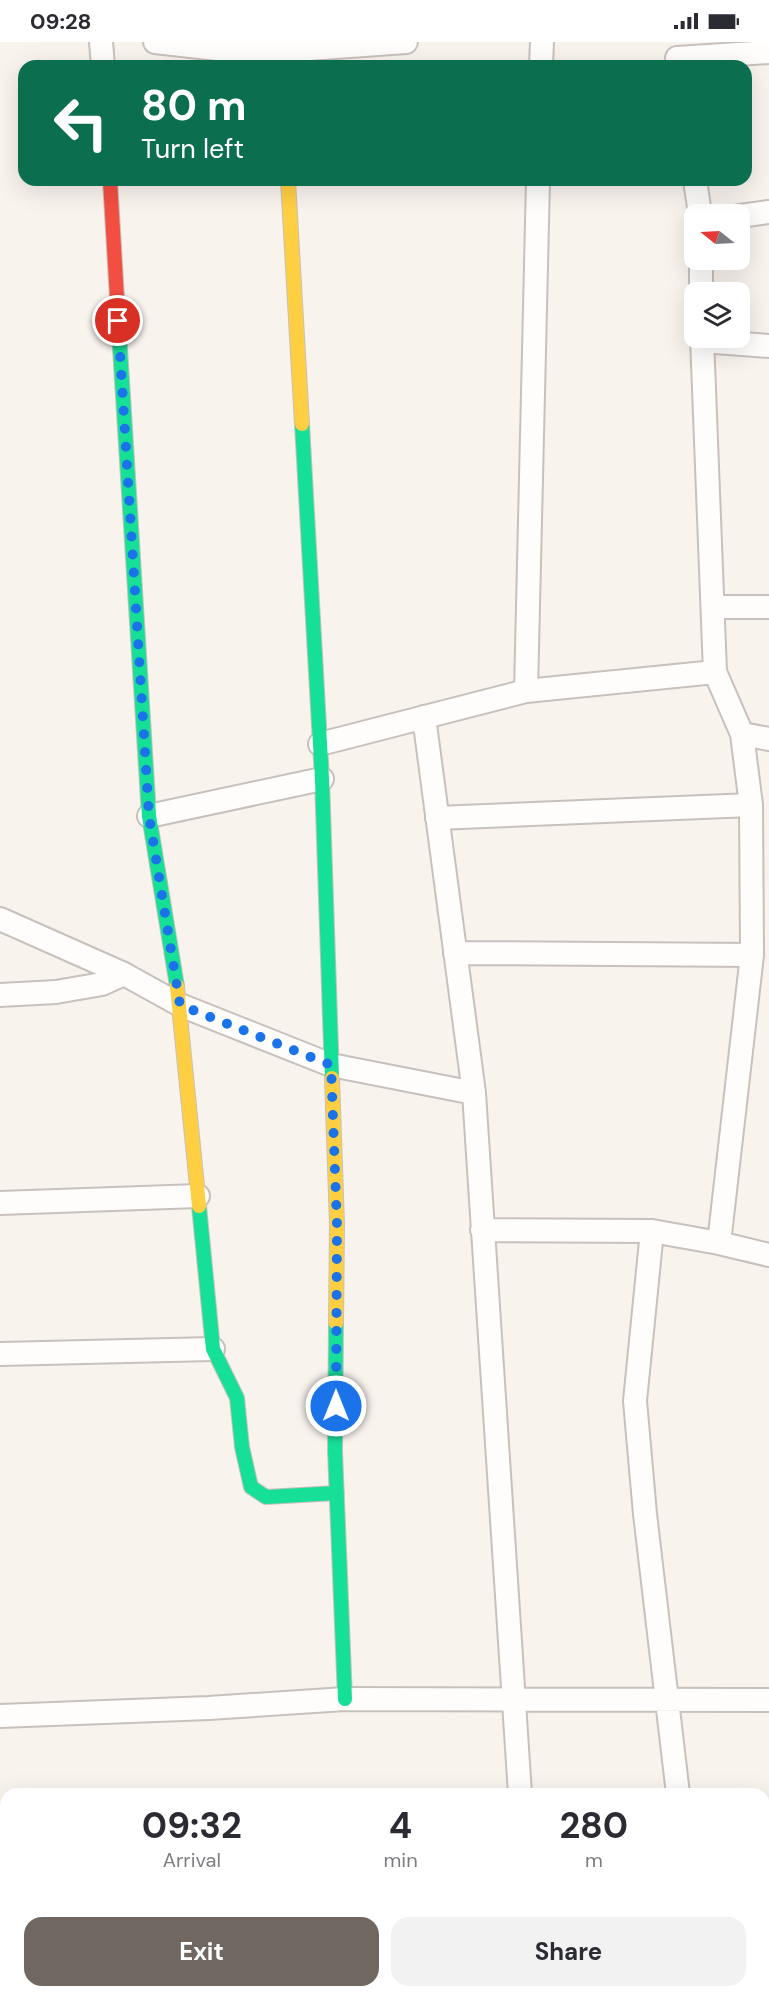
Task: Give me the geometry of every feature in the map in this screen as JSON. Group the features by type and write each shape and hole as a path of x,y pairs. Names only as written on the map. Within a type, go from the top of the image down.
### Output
{"street":[{"path":"101,42 102,60"},
{"path":"155,42 226,46 281,59 400,42"},
{"path":"541,60 542,42"},
{"path":"677,55 769,52"},
{"path":"110,186 149,816 180,1005 213,1349 237,1398 242,1447 251,1487 266,1497 337,1493"},
{"path":"288,186 322,778 337,1225 335,1439 345,1699"},
{"path":"526,691 538,186"},
{"path":"696,186 699,204"},
{"path":"750,215 769,213"},
{"path":"750,344 769,346"},
{"path":"702,348 715,672 742,734 751,805 752,955 719,1243"},
{"path":"713,607 769,607"},
{"path":"320,744 526,691 715,672"},
{"path":"424,717 474,1093 520,1788"},
{"path":"742,734 769,739"},
{"path":"149,816 322,778"},
{"path":"437,819 751,805"},
{"path":"0,919 124,974 180,1005 331,1065 474,1093"},
{"path":"455,953 752,955"},
{"path":"0,995 56,992 102,984 124,974"},
{"path":"0,1203 198,1196"},
{"path":"482,1230 652,1232 719,1243 769,1256"},
{"path":"652,1232 635,1401 645,1514 677,1788"},
{"path":"0,1354 213,1349"},
{"path":"0,1716 209,1708 345,1699 769,1700"}],"traffic: fast":[{"path":"119,332 149,816 177,986"},
{"path":"302,424 322,779 332,1078"},
{"path":"199,1206 213,1349 237,1398 242,1447 251,1487 266,1497 337,1493"},
{"path":"336,1323 335,1451 345,1699"}],"traffic: slow":[{"path":"288,186 302,424"},
{"path":"177,986 199,1206"},
{"path":"332,1078 337,1225 336,1323"}],"traffic: jam":[{"path":"110,186 119,332"}],"route":[{"path":"118,321 149,816 180,1005 331,1065 337,1225 336,1406"}]}
